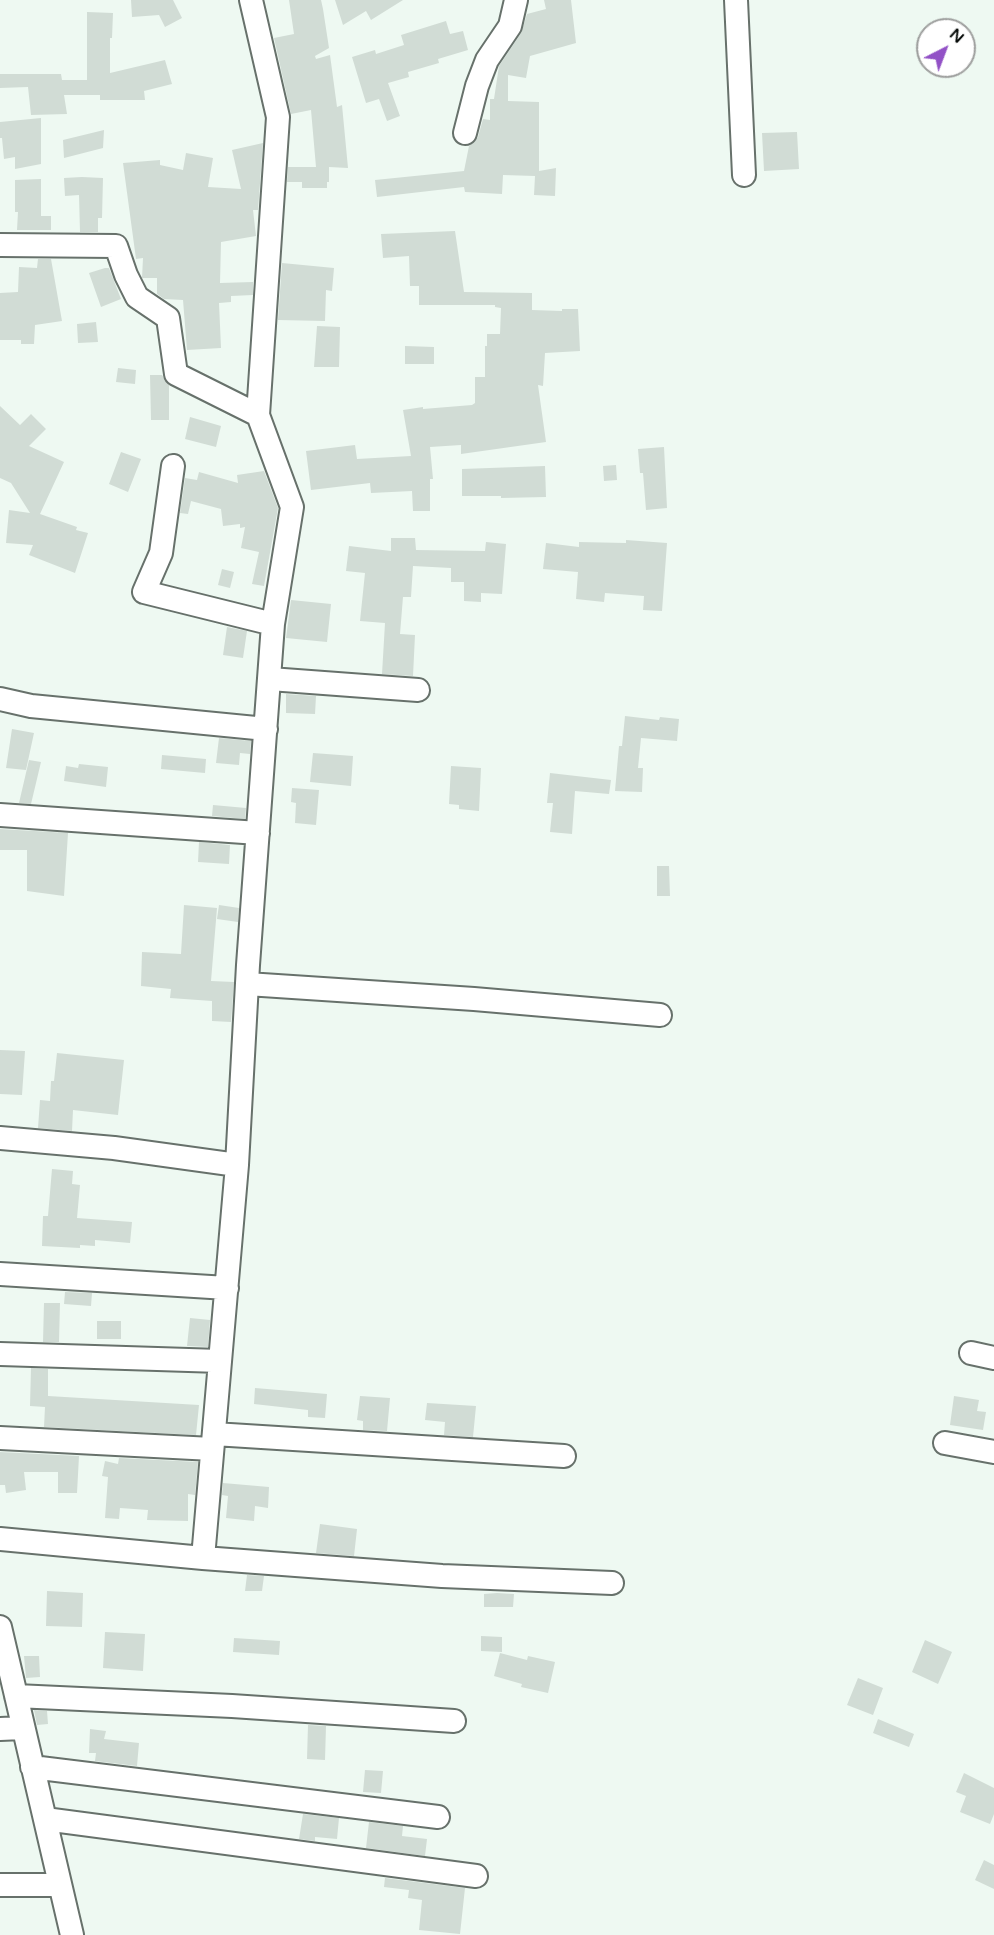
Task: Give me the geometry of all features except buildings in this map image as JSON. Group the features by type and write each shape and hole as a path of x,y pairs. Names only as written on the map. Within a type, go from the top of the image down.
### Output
{"street":[{"path":"203,1558 237,1165 247,984 273,624 292,507 258,415 278,117 251,0"},
{"path":"465,133 477,86 487,60 510,26 516,0"},
{"path":"736,0 744,175"},
{"path":"0,245 116,246 137,297 168,318 176,374 258,415"},
{"path":"173,466 161,553 144,592 273,624"},
{"path":"270,680 418,690"},
{"path":"0,699 31,706 266,729"},
{"path":"0,815 258,833"},
{"path":"247,984 474,999 660,1015"},
{"path":"0,1138 114,1148 237,1165"},
{"path":"0,1274 226,1288"},
{"path":"971,1353 994,1358"},
{"path":"0,1354 220,1361"},
{"path":"0,1438 213,1441 564,1456"},
{"path":"945,1443 994,1452"},
{"path":"0,1539 203,1558 442,1576 612,1583"},
{"path":"0,1626 72,1935"},
{"path":"16,1696 232,1706 454,1721"},
{"path":"0,1729 23,1728"},
{"path":"33,1767 438,1817"},
{"path":"45,1820 476,1876"},
{"path":"0,1885 60,1885"}]}
